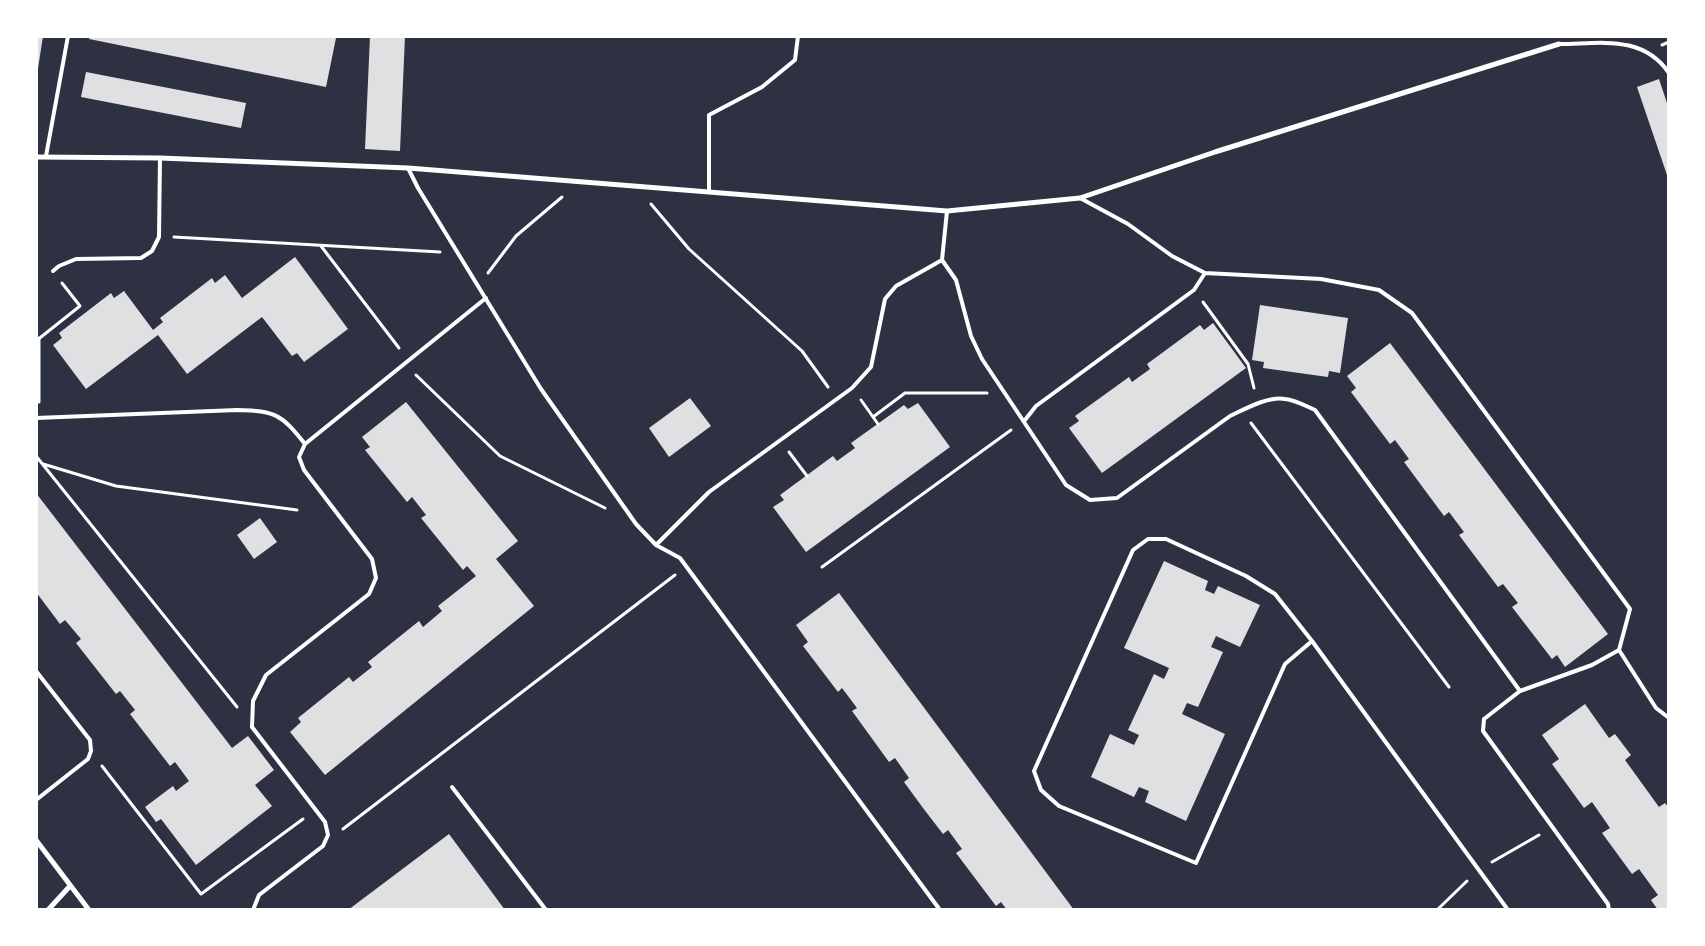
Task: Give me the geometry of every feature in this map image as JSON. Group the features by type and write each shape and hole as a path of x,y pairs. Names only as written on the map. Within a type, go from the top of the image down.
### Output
{"street":[{"path":"36,157 160,158 408,168 947,211 1080,198 1224,149 1558,44"},
{"path":"36,840 89,910"},
{"path":"48,910 70,886"}],"lane":[{"path":"46,156 68,36"},
{"path":"709,192 709,115 762,87 795,60 798,36"},
{"path":"1558,44 1625,44 1648,51 1669,72"},
{"path":"53,271 59,266 76,260 141,258 152,251 159,236 160,158"},
{"path":"408,168 418,188 541,389 636,524 656,545 680,558 940,910"},
{"path":"1080,198 1128,224 1172,256 1205,273 1321,279 1379,290 1412,313 1630,609 1619,650 1592,665 1520,692 1484,719 1482,731 1608,904 1609,910"},
{"path":"947,211 942,260 956,280 971,336 982,359 1025,420 1066,485 1090,500 1117,498 1230,416 1242,410 1258,403 1284,398 1315,410 1520,692"},
{"path":"656,545 709,492 852,388 871,367 885,299 896,286 942,260"},
{"path":"1025,420 1036,406 1194,290 1205,273"},
{"path":"253,910 258,896 322,846 328,835 325,822 252,727 253,702 266,675 369,594 376,578 372,559 304,470 299,457 305,444 486,298"},
{"path":"37,417 261,411 285,420 305,444"},
{"path":"1312,641 1285,664 1196,863 1059,806 1041,790 1034,772 1133,550 1148,539 1166,539 1246,576 1275,594 1312,641 1508,910"},
{"path":"1619,650 1656,708 1669,718"},
{"path":"36,671 90,740 91,751 88,759 36,800"},
{"path":"452,787 546,910"}],"path":[{"path":"478,285 516,236 579,182"},
{"path":"636,186 689,249 802,351 836,399"},
{"path":"159,236 458,253"},
{"path":"321,246 415,374 500,456 636,524"},
{"path":"37,417 37,339 80,306 53,271"},
{"path":"1194,290 1248,364 1258,403"},
{"path":"852,388 878,424"},
{"path":"873,417 905,393 1006,392"},
{"path":"1242,410 1449,687"},
{"path":"822,567 1025,420"},
{"path":"780,440 807,476"},
{"path":"36,456 252,727"},
{"path":"42,463 116,486 297,510"},
{"path":"328,835 347,827 686,567"},
{"path":"91,751 201,894 315,809"}],"building":[{"path":"36,36 43,36 37,75 36,75"},
{"path":"90,36 325,36 336,38 326,87 89,39"},
{"path":"370,36 405,36 400,151 365,149"},
{"path":"86,72 246,103 241,128 81,97"},
{"path":"1659,79 1669,109 1668,178 1637,87"},
{"path":"295,257 348,329 304,362 297,353 292,356 262,317 187,374 158,335 86,389 53,345 62,338 59,333 111,293 114,298 124,291 153,330 163,322 160,318 212,278 215,283 225,275 242,298"},
{"path":"1260,305 1348,318 1340,373 1329,371 1328,377 1263,368 1264,362 1252,360"},
{"path":"1213,323 1246,368 1102,473 1069,428 1079,421 1075,416 1129,377 1132,382 1150,369 1147,364 1200,325 1204,330"},
{"path":"1390,343 1608,634 1565,667 1557,655 1552,659 1512,607 1518,603 1503,584 1498,587 1459,535 1464,532 1449,512 1444,516 1404,462 1409,459 1395,440 1390,444 1351,392 1356,388 1347,376"},
{"path":"690,398 711,426 669,457 649,428"},
{"path":"406,402 518,541 496,559 534,606 325,775 290,732 301,722 298,718 349,677 353,682 372,667 368,662 419,621 423,627 442,611 438,606 476,576 467,566 463,570 421,518 426,515 412,497 407,502 365,450 370,447 362,437"},
{"path":"918,403 950,447 806,552 773,507 784,500 780,495 833,456 837,461 855,448 851,443 904,405 908,409"},
{"path":"36,493 232,748 248,736 274,770 255,785 272,806 196,865 161,819 156,822 145,807 173,786 176,791 189,781 175,762 170,766 130,714 135,710 120,691 116,694 76,643 81,639 65,620 60,624 36,592"},
{"path":"260,518 277,542 254,559 237,535"},
{"path":"1164,561 1208,581 1205,590 1214,594 1218,586 1260,605 1240,647 1216,636 1211,647 1223,652 1198,707 1187,703 1182,714 1225,734 1186,821 1145,802 1149,791 1139,787 1134,797 1091,777 1110,734 1134,745 1139,735 1128,730 1154,674 1164,679 1169,668 1124,648"},
{"path":"839,593 1074,910 1007,910 1001,902 996,906 956,853 962,849 948,830 943,834 923,808 904,782 909,778 895,758 889,762 852,711 857,708 842,688 838,692 803,646 808,642 796,625"},
{"path":"1585,704 1609,738 1615,734 1631,755 1625,760 1659,807 1665,803 1669,808 1669,910 1658,910 1651,900 1658,895 1639,869 1632,874 1602,833 1610,828 1592,802 1584,808 1552,764 1559,759 1542,735"},
{"path":"449,834 505,910 348,910"}]}
